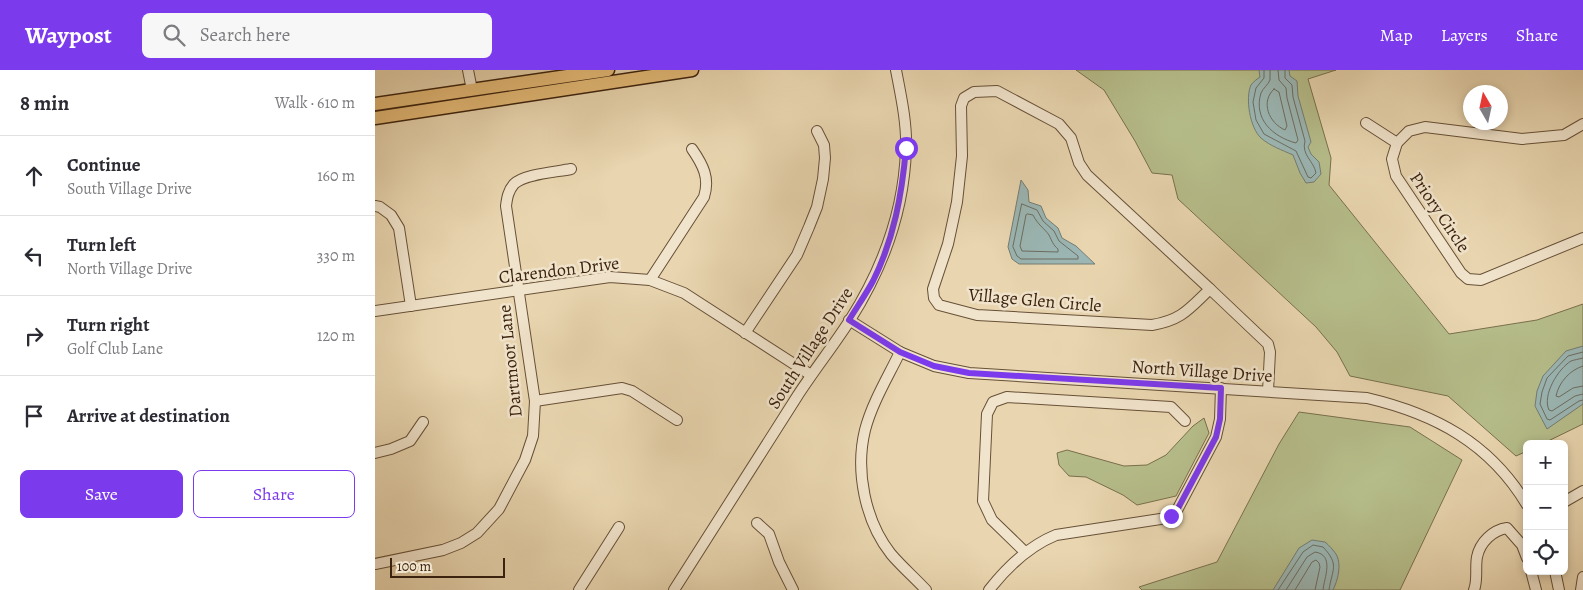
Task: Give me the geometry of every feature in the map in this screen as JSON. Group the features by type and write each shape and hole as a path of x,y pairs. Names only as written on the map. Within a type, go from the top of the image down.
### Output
{"main road":[{"path":"375,104 608,70"},
{"path":"375,118 663,72 692,70"},
{"path":"429,110 436,104 451,99 512,90 517,84"}],"street":[{"path":"468,70 471,90"},
{"name":"South Village Drive","path":"674,590 811,375 849,320 873,281 883,258 897,213 903,182 906,148 905,119 896,70"},
{"name":"Village Glen Circle","path":"1210,289 1182,316 1168,322 1152,325 977,315 939,305 934,298 933,289 948,244 957,202 962,156 961,106 964,98 974,92 997,91 1059,124 1071,138 1079,163 1087,175 1210,289 1268,344 1270,352 1267,391"},
{"path":"1366,123 1397,143 1409,131 1425,127 1522,138 1563,135 1583,124"},
{"path":"745,333 797,255 812,220 823,179 825,158 824,145 817,131"},
{"name":"Priory Circle","path":"1397,143 1392,160 1396,176 1461,273 1468,279 1481,280 1583,238"},
{"path":"650,280 704,197 707,188 706,175 702,164 692,149"},
{"name":"Dartmoor Lane","path":"375,564 443,550 461,543 477,533 499,509 525,460 533,436 535,401 506,206 508,193 514,184 523,178 571,169"},
{"path":"375,206 380,207 391,215 399,228 411,306"},
{"name":"Clarendon Drive","path":"375,312 610,277 650,280 684,293 811,375"},
{"name":"North Village Drive","path":"849,320 900,352 934,366 969,373 1367,398 1399,405 1430,418 1463,437 1491,459 1517,488 1523,498"},
{"path":"900,352 873,406 865,430 861,465 865,497 875,528 891,554 926,590"},
{"path":"535,401 622,388 632,391 677,420"},
{"path":"989,590 1025,552 1039,542 1056,535 1167,518 1175,514 1216,437 1220,419 1221,388"},
{"path":"1025,552 992,520 983,501 987,414 993,402 1007,397 1171,407 1185,421"},
{"path":"375,453 391,449 409,441 423,422"},
{"path":"1568,500 1583,491"},
{"path":"757,523 769,534 779,562 793,590"},
{"path":"579,590 619,527"},
{"path":"1474,590 1477,557 1484,541 1498,529 1507,528 1523,548"},
{"path":"1532,575 1536,590"},
{"path":"1556,575 1559,590"},
{"path":"1581,590 1583,578"}],"green space":[{"path":"1076,70 1336,70 1308,79 1331,158 1329,185 1449,334 1537,320 1583,304 1583,424 1550,440 1523,440 1523,453 1516,456 1448,396 1350,376 1337,352 1316,327 1178,199 1172,175 1152,173 1104,90"},
{"path":"1299,412 1410,427 1462,460 1400,590 1142,590 1139,587 1217,562 1279,444"},
{"path":"1204,418 1209,433 1176,496 1137,505 1123,495 1086,477 1069,476 1059,465 1057,453 1067,450 1124,466 1147,465 1166,455 1193,426"}],"water":[{"path":"1259,70 1289,70 1290,76 1297,81 1298,96 1311,142 1308,147 1311,154 1319,162 1321,174 1314,182 1306,183 1293,155 1265,141 1254,127 1251,120 1248,97 1251,85 1260,77"},
{"path":"1021,180 1028,190 1029,202 1041,206 1046,218 1058,228 1062,238 1076,246 1095,264 1019,264 1012,259 1008,247"},
{"path":"1583,346 1583,404 1547,429 1535,406 1537,391 1543,376 1566,351"},
{"path":"1312,540 1325,542 1338,558 1339,572 1333,590 1273,590 1299,548"}],"route":[{"path":"906,148 903,182 897,213 883,258 873,281 849,320 900,352 934,366 969,373 1221,388 1220,419 1216,437 1175,514 1171,516"}]}
